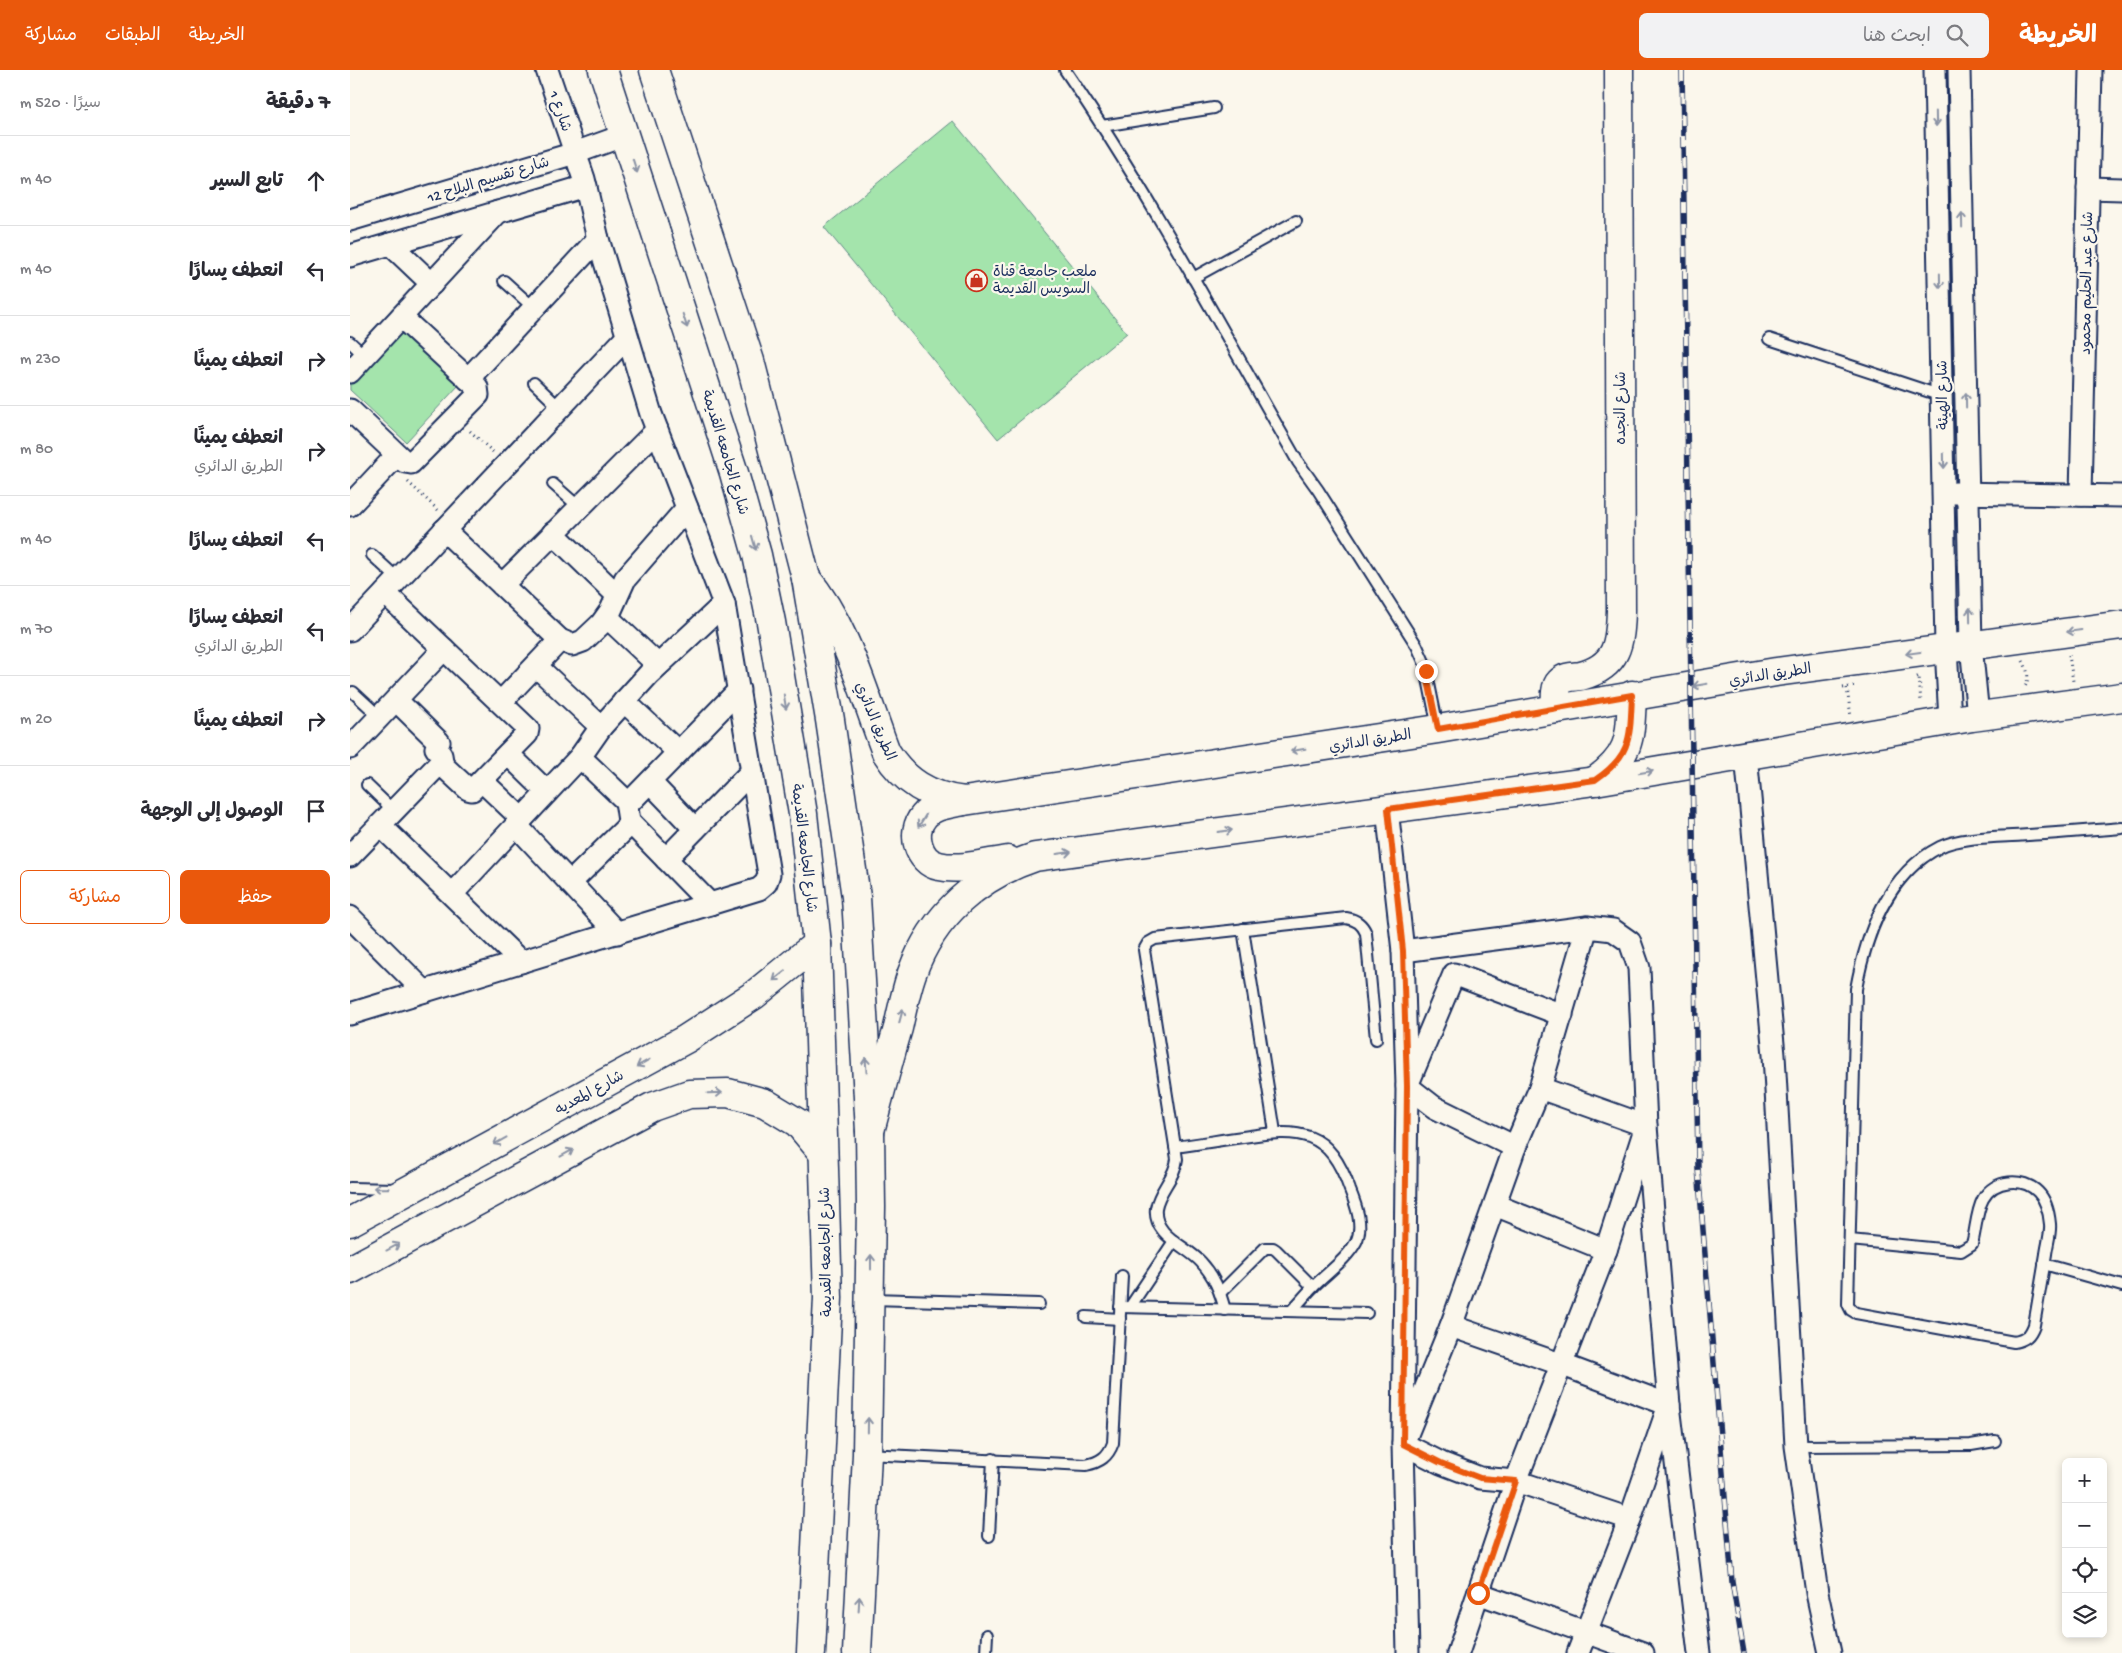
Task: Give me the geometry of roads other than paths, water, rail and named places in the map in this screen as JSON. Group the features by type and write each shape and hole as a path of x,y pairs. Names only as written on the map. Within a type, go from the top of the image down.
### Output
{"main road":[{"name":"شارع الجامعه القديمة","path":"604,70 734,473 757,555 772,622 803,814 817,944 828,1298 811,1653"},
{"path":"654,70 750,361 806,578 830,720 856,896 870,1131 871,1299 867,1454 857,1653"},
{"name":"شارع النجده","path":"1556,708 1557,687 1559,683 1564,678 1593,672 1601,667 1614,654 1619,641 1621,610 1619,70"},
{"name":"الطريق الدائري","path":"806,578 818,592 838,625 886,752 893,763 911,782 923,790 950,800 964,801 1438,729 1776,672 2122,625"},
{"path":"964,801 935,807 923,817 917,830 918,845 925,858 937,866 952,868 1595,780 1978,716 2074,687 2122,697"},
{"path":"1595,780 1612,770 1623,754 1630,736 1632,695"},
{"path":"870,1131 912,974 928,939 951,908 981,882 1007,867 1035,857"},
{"name":"شارع المعديه","path":"350,1222 720,1018 760,990 817,944"},
{"path":"350,1270 652,1107 688,1094 728,1093 765,1103 798,1123 823,1152"},
{"path":"458,1164 476,1202"}],"street":[{"name":"شارع 1","path":"547,70 586,186 598,239 657,430 724,604 769,874 768,879 759,889 710,904"},
{"name":"شارع الهيئة","path":"1935,70 1945,493 1959,647 1978,716"},
{"name":"شارع الهيئة","path":"1950,720 1959,647 1968,494 1959,70"},
{"name":"شارع عبد الحليم محمود","path":"2081,495 2091,70"},
{"name":"شارع تقسيم البلاح 12","path":"350,220 575,153 625,135"},
{"path":"350,256 586,186"},
{"path":"2088,188 2122,190"},
{"path":"350,372 358,349 401,317 499,212"},
{"path":"468,379 598,239"},
{"path":"390,244 432,284"},
{"path":"350,410 393,459 411,463 479,393 477,387 401,317"},
{"path":"350,630 627,337"},
{"path":"502,585 657,430"},
{"path":"350,505 393,459"},
{"path":"1945,493 2122,496"},
{"path":"448,526 502,585 560,640 572,645 578,644 607,617 625,579 687,508"},
{"path":"554,532 617,595"},
{"path":"391,586 444,649 527,727 528,731 508,754 472,790 469,790 440,763"},
{"path":"452,894 580,757 601,727 624,701 658,665 724,604"},
{"path":"607,617 658,665"},
{"path":"501,702 560,640"},
{"path":"350,748 444,649"},
{"path":"536,666 601,727"},
{"path":"570,882 626,828 628,813 650,782 739,690"},
{"path":"350,856 440,763 442,757 436,748 438,742 396,700"},
{"path":"624,701 678,752"},
{"path":"508,754 547,792"},
{"path":"1746,755 1774,1055 1796,1446 1817,1593 1830,1653"},
{"path":"350,1014 710,904 666,859 628,813 623,798 580,757"},
{"path":"666,859 752,771"},
{"path":"482,781 617,933"},
{"path":"650,782 695,828"},
{"path":"1388,809 1403,951 1407,1086 1403,1444 1408,1653"},
{"path":"387,818 452,894 521,962"},
{"path":"350,917 424,991"},
{"path":"1403,951 1587,927 1613,930 1630,942 1639,968 1646,1126 1669,1405 1699,1653"},
{"path":"1403,1444 1451,1326 1515,1147 1540,1088 1587,927"},
{"path":"1407,1086 1454,974 1450,945"},
{"path":"1454,974 1562,1015"},
{"path":"1407,1086 1434,1107 1515,1147"},
{"path":"1540,1088 1646,1126"},
{"path":"1458,1653 1516,1481 1563,1365 1606,1250 1646,1126"},
{"path":"1494,1206 1606,1250"},
{"path":"1451,1326 1669,1405"},
{"path":"1578,1653 1630,1519 1669,1405"},
{"path":"1403,1444 1441,1463 1480,1478 1516,1481 1630,1519"},
{"path":"1478,1593 1643,1653"}],"lane":[{"path":"1065,70 1102,126 1193,278 1298,462 1313,482 1417,646 1425,664 1438,729"},
{"path":"1102,126 1214,108"},
{"path":"1193,278 1296,220"},
{"path":"504,280 534,308"},
{"path":"1769,339 1942,396"},
{"path":"534,383 560,408"},
{"path":"553,484 579,507"},
{"path":"372,555 391,586"},
{"path":"353,692 380,717"},
{"path":"367,785 387,818"},
{"path":"1850,1240 1961,1251 1972,1244 1982,1200 1989,1191 1998,1185 2009,1182 2020,1182 2031,1186 2039,1193 2045,1203 2050,1225 2030,1334 2023,1340 2014,1342 1856,1313 1851,1310 1848,1304 1856,989 1862,955 1888,894 1912,866 1941,846 1976,838 2122,828"},
{"path":"1225,1310 1212,1276 1201,1262 1166,1236 1160,1228 1156,1209 1176,1166 1175,1148 1144,950 1145,946 1155,939 1243,929 1346,918 1359,922 1366,933 1376,1039"},
{"path":"1243,929 1275,1132"},
{"path":"1175,1148 1275,1132 1296,1132 1313,1138 1328,1149 1339,1163 1347,1179 1357,1213 1358,1239 1351,1250 1312,1287 1291,1311"},
{"path":"351,1188 412,1189"},
{"path":"867,1454 1086,1465 1096,1462 1110,1451 1113,1443 1120,1319 1125,1307 1174,1241"},
{"path":"1220,1293 1265,1248 1269,1247 1276,1250 1312,1287"},
{"path":"2044,1264 2122,1286"},
{"path":"1122,1276 1125,1307"},
{"path":"871,1299 1039,1304"},
{"path":"1125,1307 1367,1313"},
{"path":"1086,1317 1120,1319"},
{"path":"1796,1446 1971,1445 1995,1440"},
{"path":"989,1536 993,1460"},
{"path":"986,1653 987,1635"}],"railway":[{"path":"1682,70 1698,1169 1732,1582 1744,1653"}],"place":[{"name":"ملعب جامعة قناة السويس القديمة","path":"977,280"}]}
